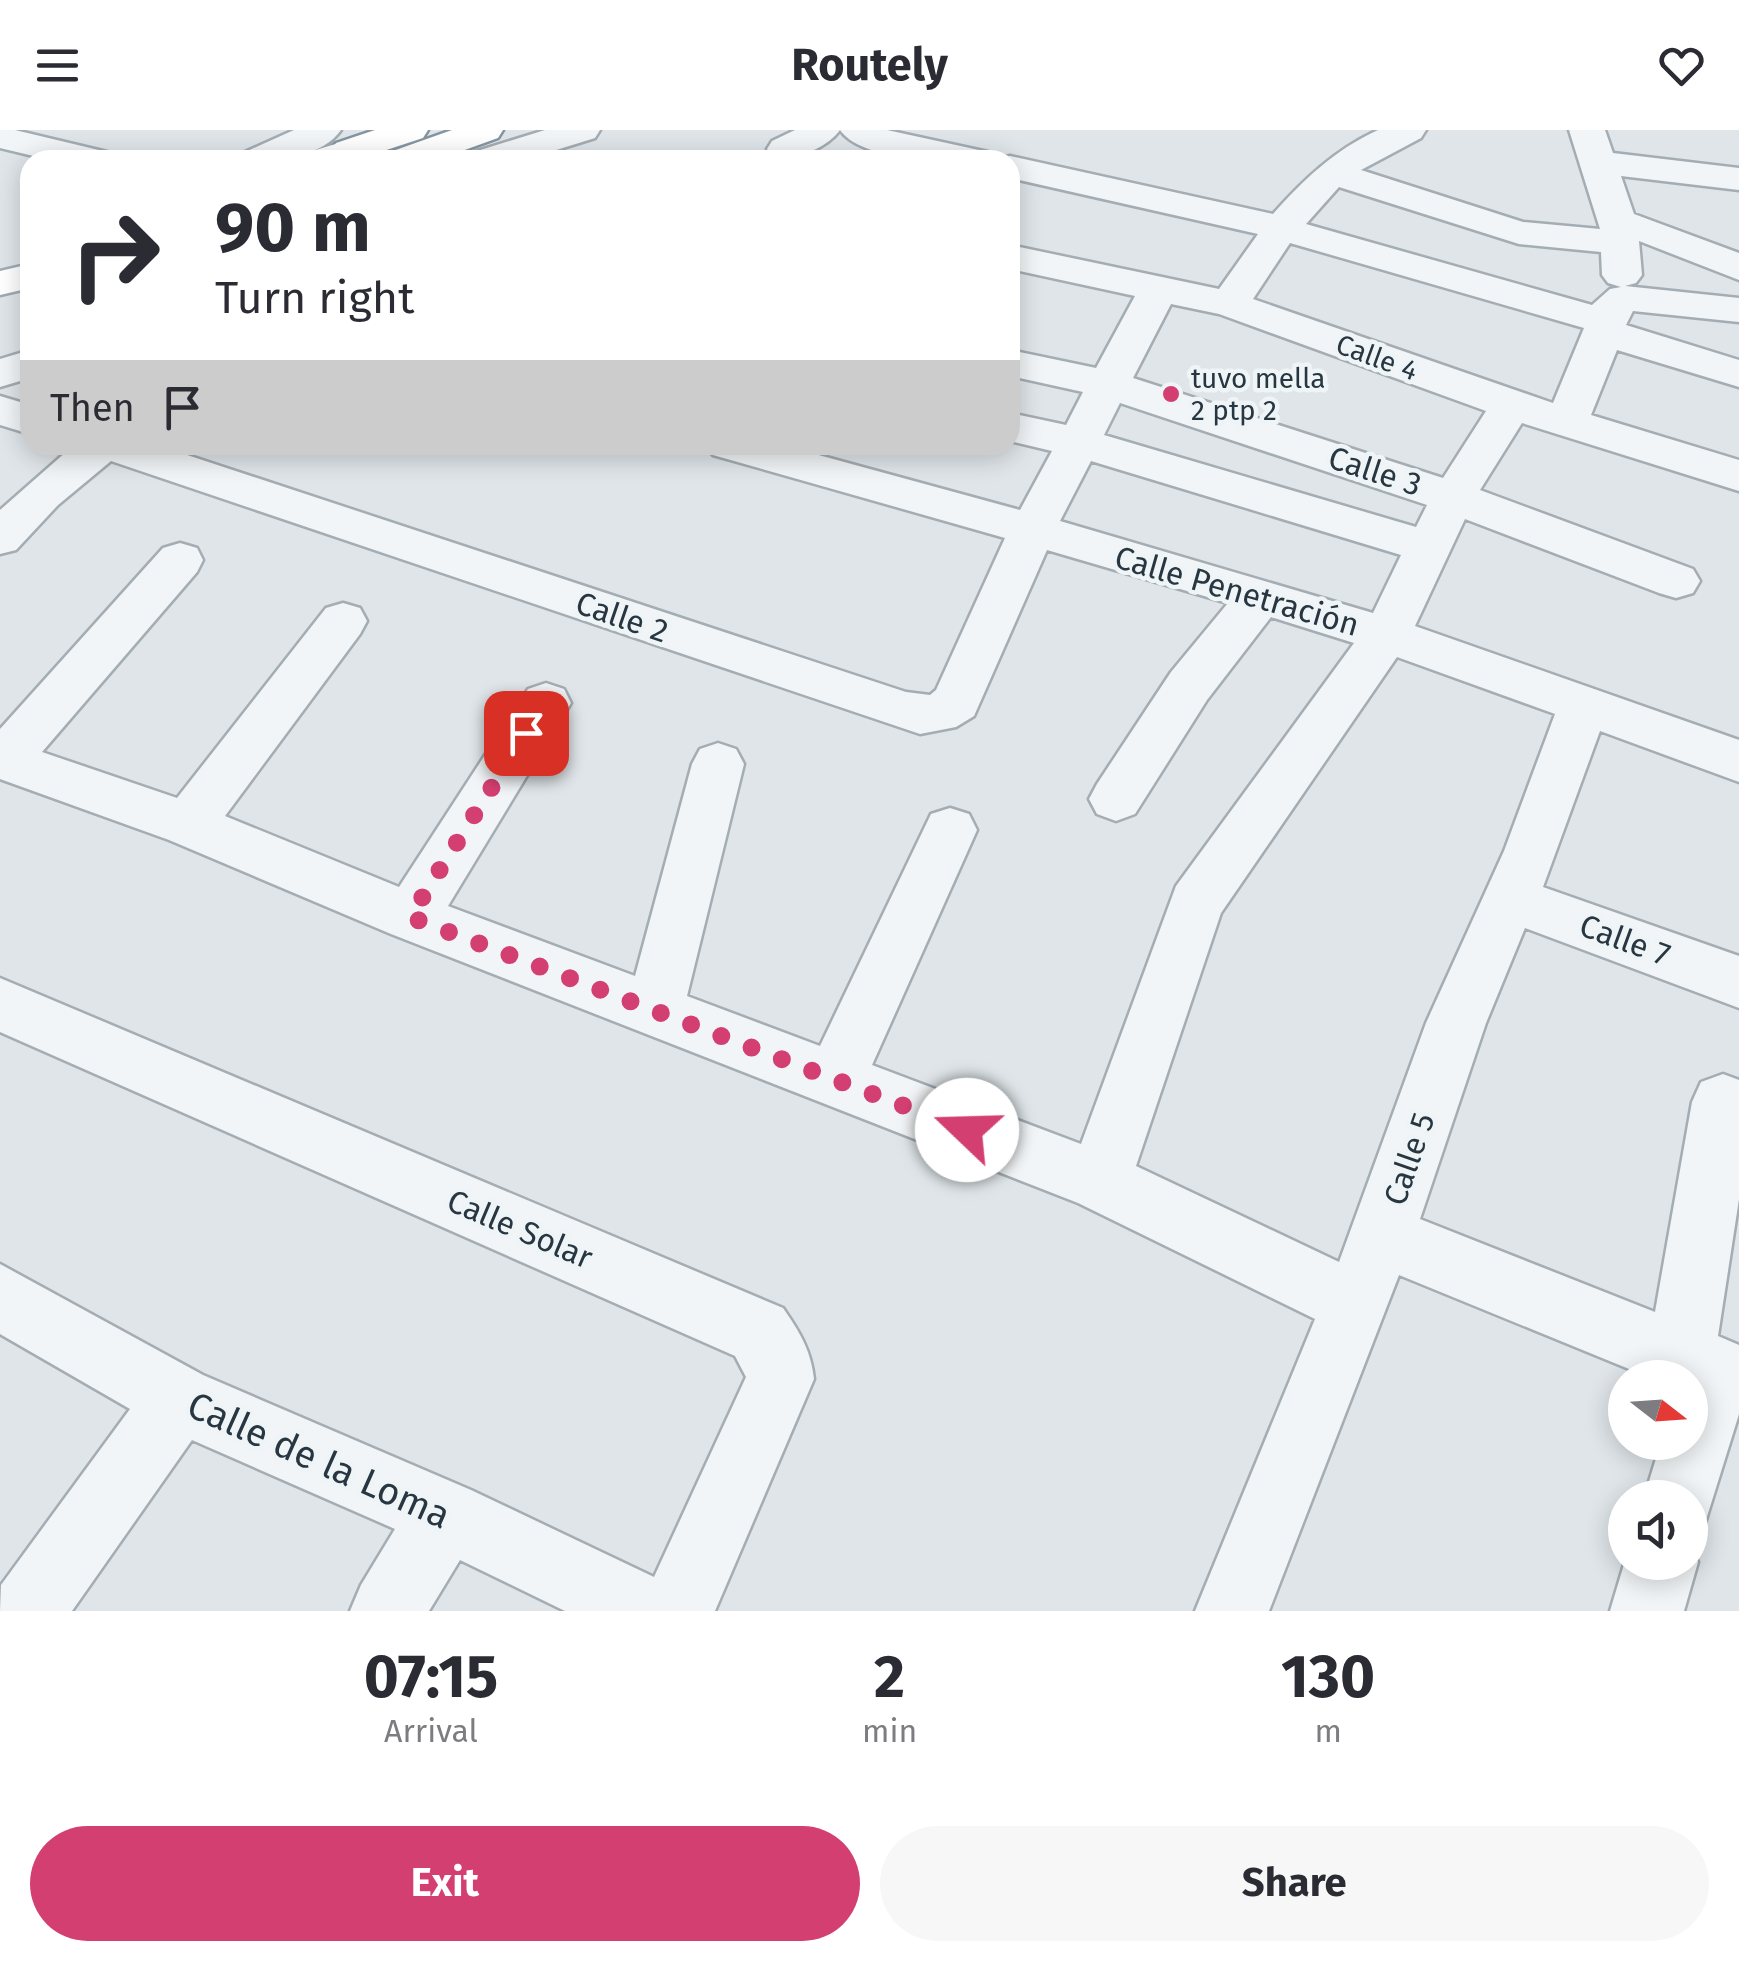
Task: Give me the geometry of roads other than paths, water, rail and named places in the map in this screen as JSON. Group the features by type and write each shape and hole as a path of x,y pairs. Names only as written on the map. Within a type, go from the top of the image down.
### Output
{"main road":[{"path":"331,147 410,130"},
{"path":"430,150 485,130"}],"street":[{"path":"525,150 582,130"},
{"path":"785,148 822,130"},
{"path":"858,130 877,139 929,150"},
{"path":"1328,130 1391,136"},
{"path":"1230,304 1306,194 1391,136"},
{"path":"0,138 51,150"},
{"path":"1567,422 1611,317 1618,232 1591,146 1739,179"},
{"path":"1020,169 1281,228 1611,317 1739,374"},
{"path":"1335,174 1519,232 1618,232 1690,245 1739,268"},
{"name":"Calle 4","path":"1020,259 1230,304 1512,405 1739,476"},
{"name":"Calle 2","path":"140,455 886,706 929,716 946,711 956,702 1030,532 1081,442 1158,289"},
{"path":"1611,317 1739,310"},
{"name":"Calle 3","path":"1020,365 1107,384 1453,497 1676,581"},
{"path":"1099,1182 1196,903 1386,635 1426,546 1512,405"},
{"path":"1020,429 1081,442 1426,546"},
{"path":"0,538 42,494 90,455"},
{"name":"Calle Penetración","path":"766,455 939,501 1030,532 1262,596 1386,635 1739,761"},
{"path":"180,560 2,759 188,824 410,917 1099,1182 1355,1304"},
{"path":"1116,799 1189,686 1262,596"},
{"path":"188,824 344,621"},
{"path":"410,917 546,702"},
{"name":"Calle 5","path":"1232,1611 1382,1236 1456,1022 1511,898 1584,706"},
{"path":"655,1009 718,764"},
{"path":"835,1080 950,830"},
{"name":"Calle 7","path":"1511,898 1739,982"},
{"name":"Calle Solar","path":"0,1004 758,1332 778,1358 780,1379 677,1611"},
{"path":"1685,1480 1713,1367 1723,1102"},
{"path":"1382,1236 1713,1367"},
{"name":"Calle de la Loma","path":"0,1297 179,1399 446,1515 645,1611"},
{"path":"27,1611 179,1399"},
{"path":"387,1611 446,1515"},
{"path":"1648,1611 1657,1580"}],"place":[{"name":"tuvo mella 2 ptp 2","path":"1171,394"}]}
